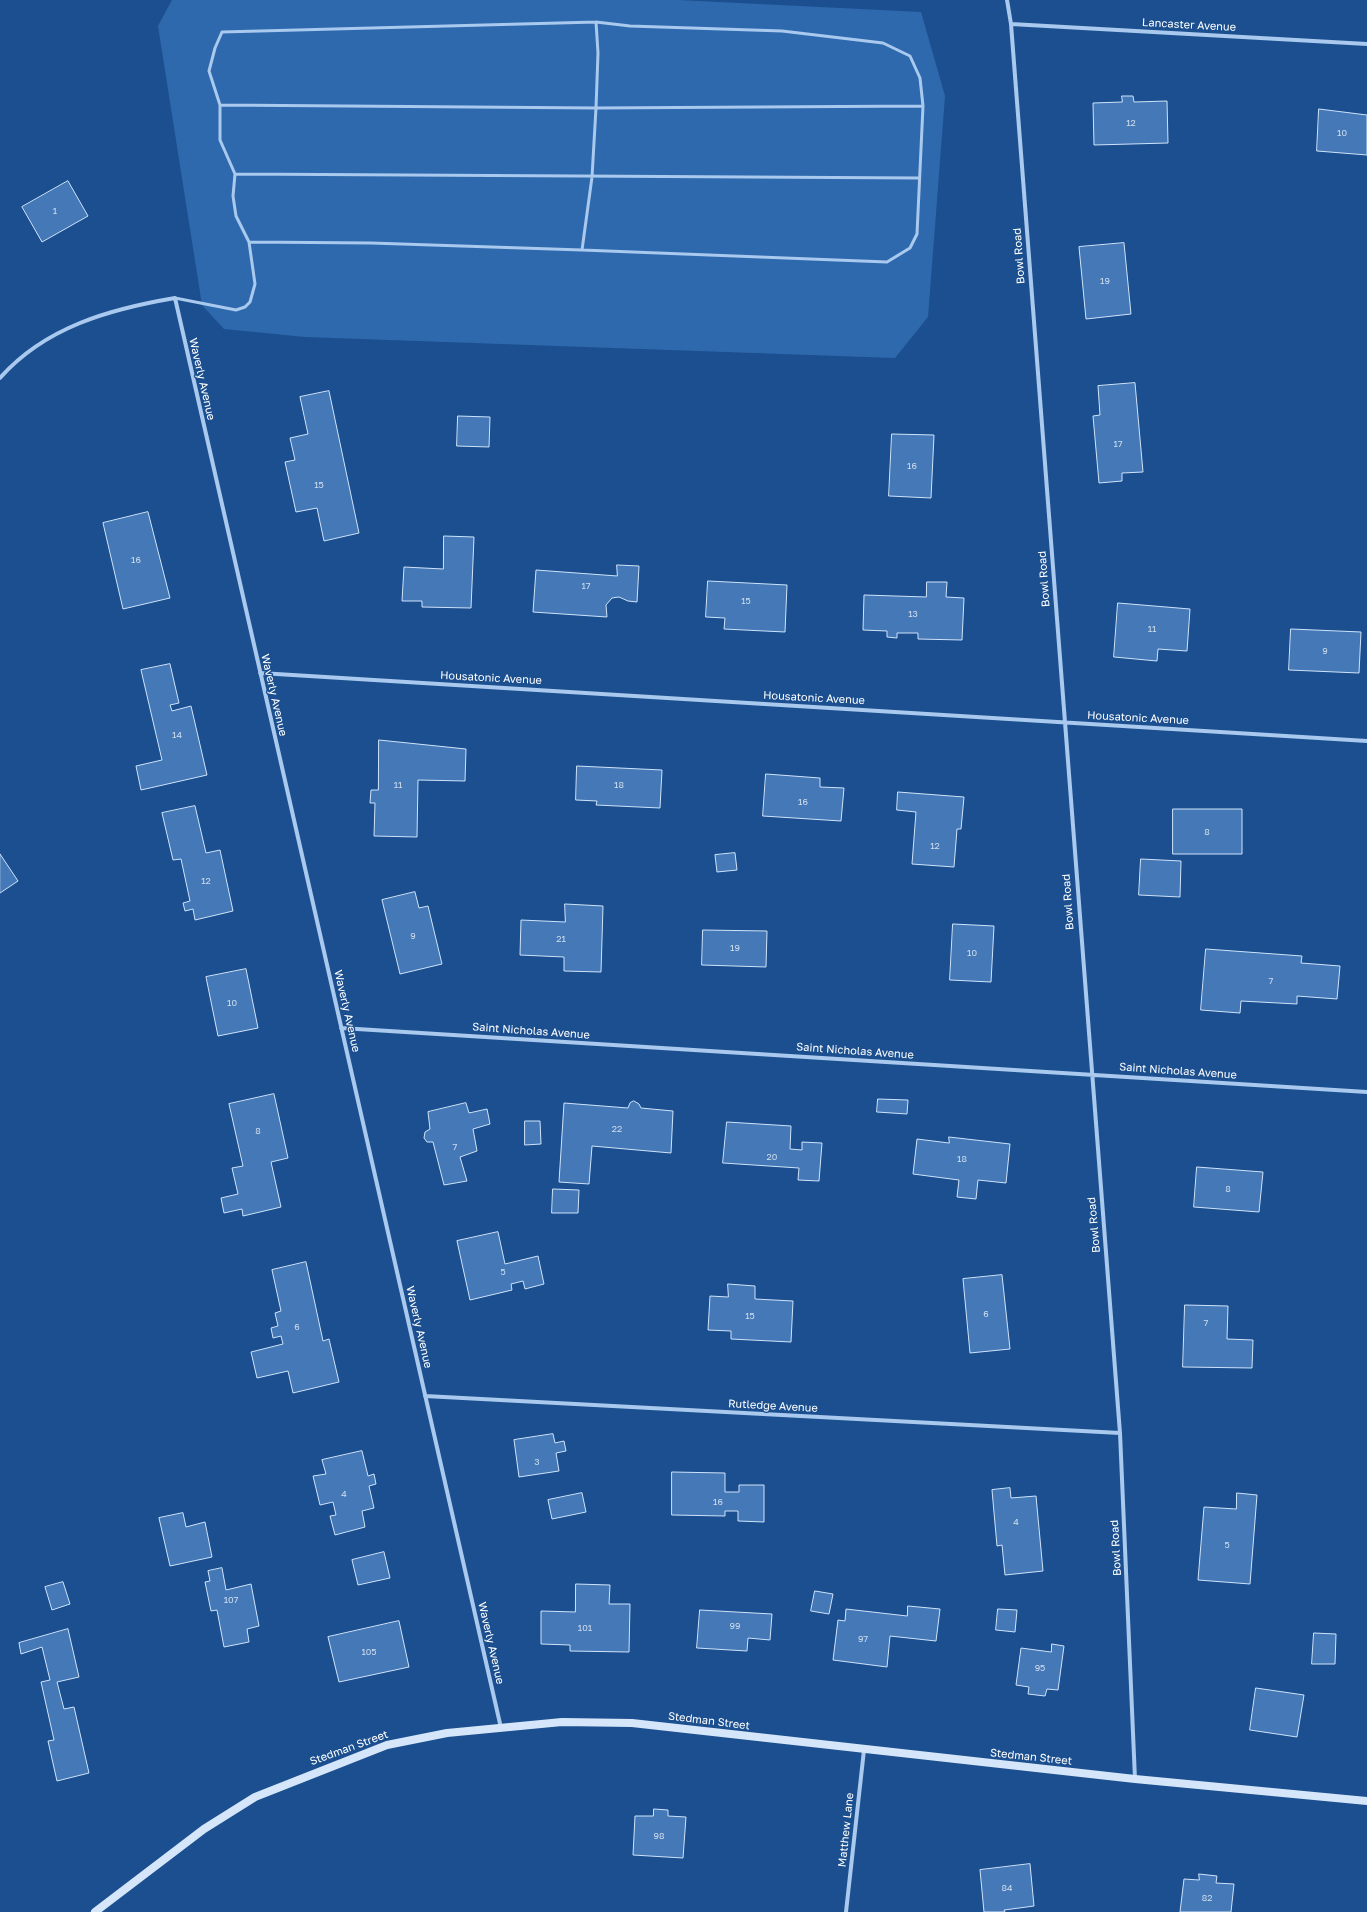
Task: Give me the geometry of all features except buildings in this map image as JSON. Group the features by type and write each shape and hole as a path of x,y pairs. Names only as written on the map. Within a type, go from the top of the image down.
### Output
{"main road":[{"name":"Stedman Street","path":"95,1912 204,1830 255,1797 387,1744 447,1732 562,1722 632,1723 1135,1779 1367,1801"}],"street":[{"name":"Bowl Road","path":"1007,0 1120,1433 1135,1779"},
{"name":"Lancaster Avenue","path":"1010,24 1367,44"},
{"path":"0,378 12,365 50,337 88,318 132,305 175,298"},
{"name":"Waverly Avenue","path":"175,298 501,1728"},
{"name":"Housatonic Avenue","path":"260,674 1367,740"},
{"name":"Saint Nicholas Avenue","path":"341,1028 1367,1092"},
{"name":"Rutledge Avenue","path":"425,1396 1120,1433"},
{"name":"Matthew Lane","path":"846,1912 864,1750"}],"lane":[{"path":"582,250 592,177 598,53 596,22"},
{"path":"175,298 236,310 245,307 250,302 254,284 249,242 236,216 233,196 235,174 220,140 220,105 209,71 215,48 222,32 596,22 630,26 782,31 883,43 910,56 920,78 923,106 917,234 910,248 887,262 370,243 249,242"},
{"path":"220,105 596,108 923,106"},
{"path":"235,174 919,178"}],"shaded area":[{"path":"172,0 678,0 921,12 945,96 928,317 895,358 305,337 224,329 202,305 158,26"}]}
